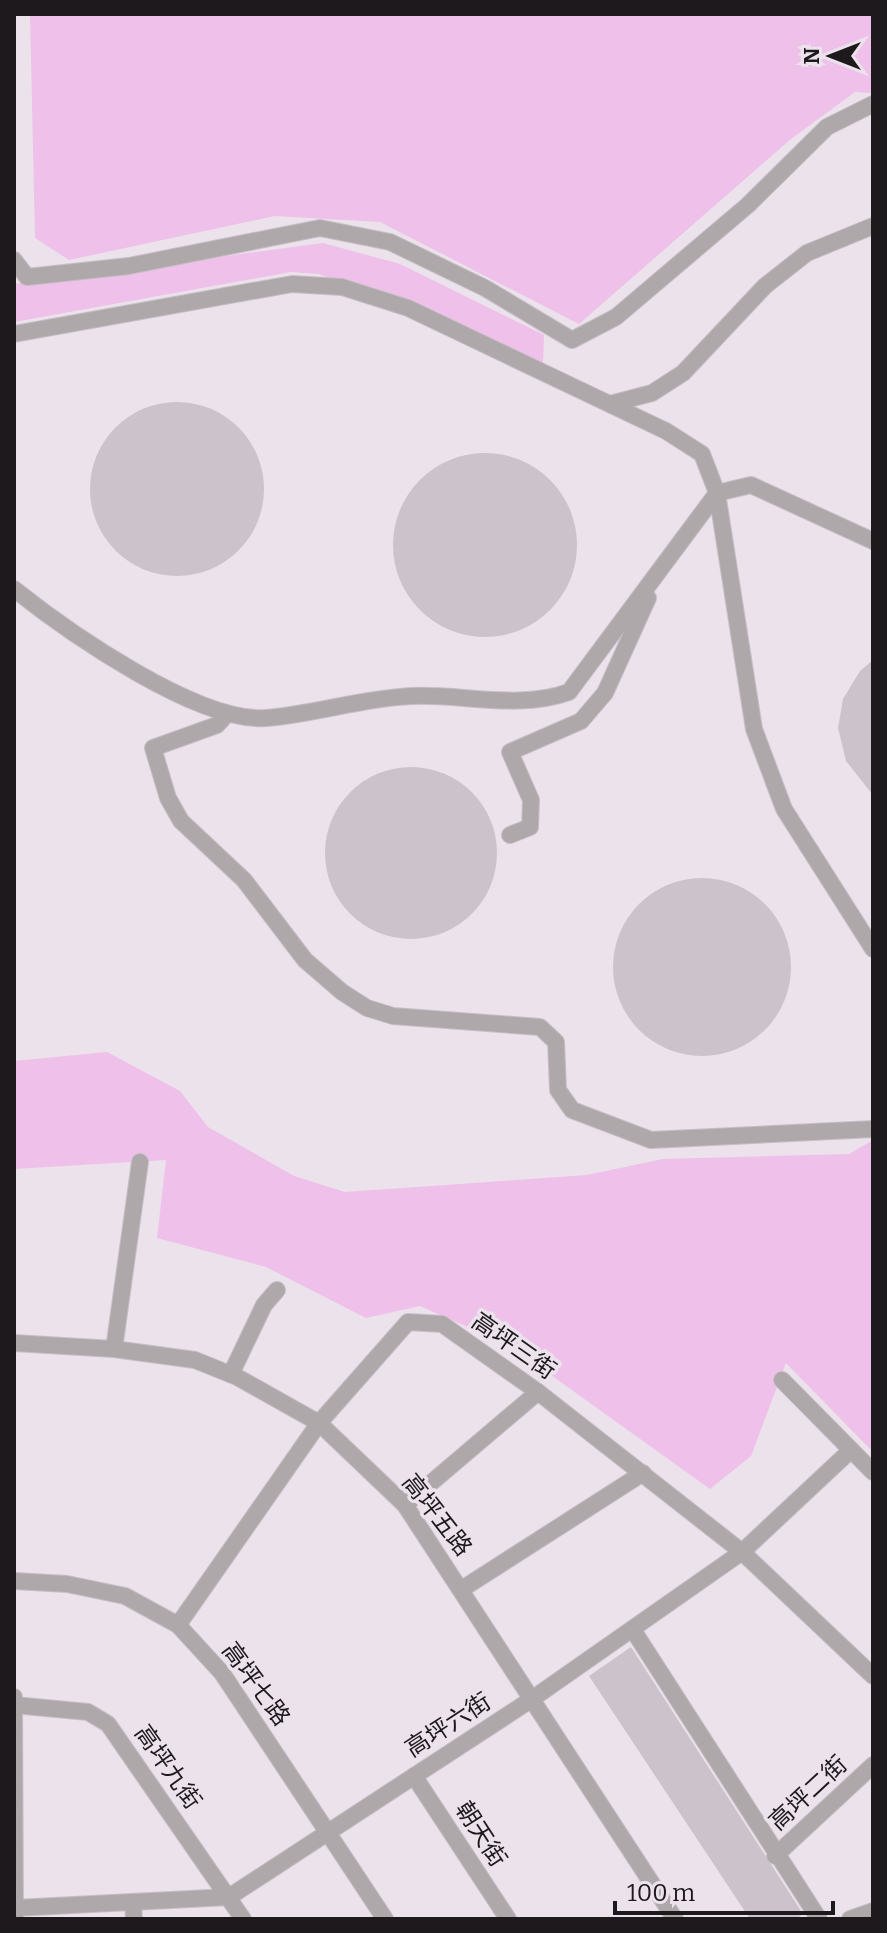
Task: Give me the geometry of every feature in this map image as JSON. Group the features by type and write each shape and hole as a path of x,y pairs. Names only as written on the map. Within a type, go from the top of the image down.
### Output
{"street":[{"path":"14,260 27,277 114,268 320,228 390,242 485,288 572,340 628,307 748,205 827,127 873,104"},
{"path":"610,404 652,393 683,373 765,286 807,253 873,226"},
{"path":"14,334 292,284 342,287 408,308 666,431 702,454 717,493 754,729 784,809 873,949"},
{"path":"14,589 162,686 226,715 264,719 410,696 542,702 569,692 717,493 751,485 873,541"},
{"path":"510,835 530,827 531,800 510,752 581,721 605,693 662,567"},
{"path":"226,715 217,725 153,748 168,798 181,821 244,880 305,960 367,1008 393,1016 540,1027 556,1042 558,1090 572,1110 651,1140 873,1129"},
{"path":"114,1349 140,1162"},
{"path":"231,1374 264,1305 277,1290"},
{"name":"高坪三街","path":"178,1625 319,1423 408,1322 442,1324 538,1392 742,1552 873,1676"},
{"name":"高坪五路","path":"14,1343 114,1349 195,1360 231,1374 319,1423 405,1505 675,1919"},
{"path":"782,1380 873,1472"},
{"path":"405,1505 538,1392"},
{"name":"高坪六街","path":"15,1908 134,1910 229,1897 532,1699 742,1552 851,1450"},
{"path":"462,1589 643,1473"},
{"name":"高坪七路","path":"14,1581 67,1584 125,1596 178,1625 222,1673 385,1919"},
{"path":"633,1630 775,1856 819,1919"},
{"path":"14,1697 15,1919"},
{"name":"高坪九街","path":"14,1705 88,1712 108,1724 243,1919"},
{"name":"高坪二街","path":"775,1856 873,1765"},
{"name":"朝天街","path":"414,1776 508,1919"},
{"path":"850,1919 873,1911"}],"shaded area":[{"path":"30,14 873,14 873,93 855,92 791,139 579,324 380,222 275,216 69,260 35,238"},
{"path":"323,243 400,264 544,335 543,363 319,274 291,272 14,322 14,284"},
{"path":"107,1052 180,1091 208,1127 294,1176 345,1192 587,1175 663,1159 849,1154 873,1140 873,1452 786,1363 751,1456 710,1489 509,1345 420,1306 366,1318 266,1267 157,1238 166,1160 14,1169 14,1061"}],"building":[{"path":"177,402 210,409 238,428 257,456 264,489 257,522 238,550 210,569 177,576 144,569 116,550 97,522 90,489 97,456 116,428 144,409"},
{"path":"485,453 520,460 550,480 570,510 577,545 570,580 550,610 520,630 485,637 450,630 420,610 400,580 393,545 400,510 420,480 450,460"},
{"path":"873,660 873,795 846,761 838,728 843,699 860,671"},
{"path":"411,767 444,774 472,792 490,820 497,853 490,886 472,914 444,932 411,939 378,932 350,914 332,886 325,853 332,820 350,792 378,774"},
{"path":"702,878 736,885 765,904 784,933 791,967 784,1001 765,1030 736,1049 702,1056 668,1049 639,1030 620,1001 613,967 620,933 639,904 668,885"},
{"path":"631,1647 803,1914 796,1919 750,1919 589,1676"}]}
